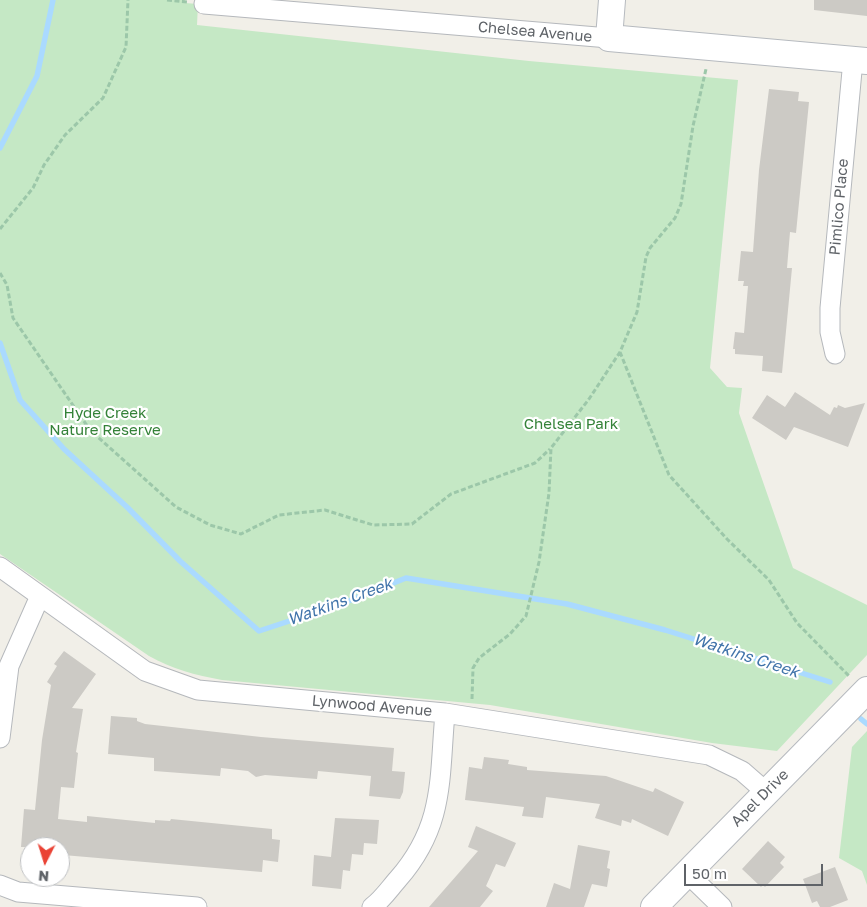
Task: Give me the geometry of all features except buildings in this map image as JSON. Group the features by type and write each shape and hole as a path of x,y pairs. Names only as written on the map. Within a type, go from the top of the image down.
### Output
{"street":[{"path":"609,38 612,0"},
{"name":"Chelsea Avenue","path":"204,4 860,60"},
{"name":"Pimlico Place","path":"835,354 830,332 830,308 860,60"},
{"name":"Lynwood Avenue","path":"0,567 145,671 180,685 218,694 445,713 709,755 742,771 766,792"},
{"path":"0,738 9,666 40,596"},
{"name":"Apel Drive","path":"654,907 866,691"},
{"path":"372,907 407,869 428,836 438,798 445,713"},
{"path":"687,873 722,907"},
{"path":"0,885 18,892 197,907"}],"path":[{"path":"0,228 33,188 44,165 65,134 104,98 126,47 128,0"},
{"path":"0,273 7,285 13,318 90,430 176,507 210,525 241,534 279,515 325,510 373,525 412,524 451,494 535,463 551,448 589,399 620,352 637,312 646,258 650,248 675,218 681,204 702,79 713,47"},
{"path":"620,352 669,475 727,539 769,580 797,623 866,691"},
{"path":"471,717 473,668 479,658 510,634 526,616 539,562 550,493 551,448"}],"green space":[{"path":"0,0 185,0 185,3 198,4 197,25 529,61 738,80 710,368 727,387 742,388 739,413 793,568 867,605 867,655 777,751 712,743 490,705 222,680 193,674 166,665 149,656 0,554"},
{"path":"867,731 867,885 862,871 839,858 852,747"}],"waterway":[{"name":"Watkins Creek","path":"0,148 37,76 53,0"},
{"name":"Watkins Creek","path":"0,343 20,400 64,449 128,508 180,561 259,631 341,604 406,578 567,604 665,630 830,682"},
{"name":"Watkins Creek","path":"861,719 867,724"}],"park label":[{"name":"Hyde Creek Nature Reserve","path":"105,422"},
{"name":"Chelsea Park","path":"571,424"}]}
